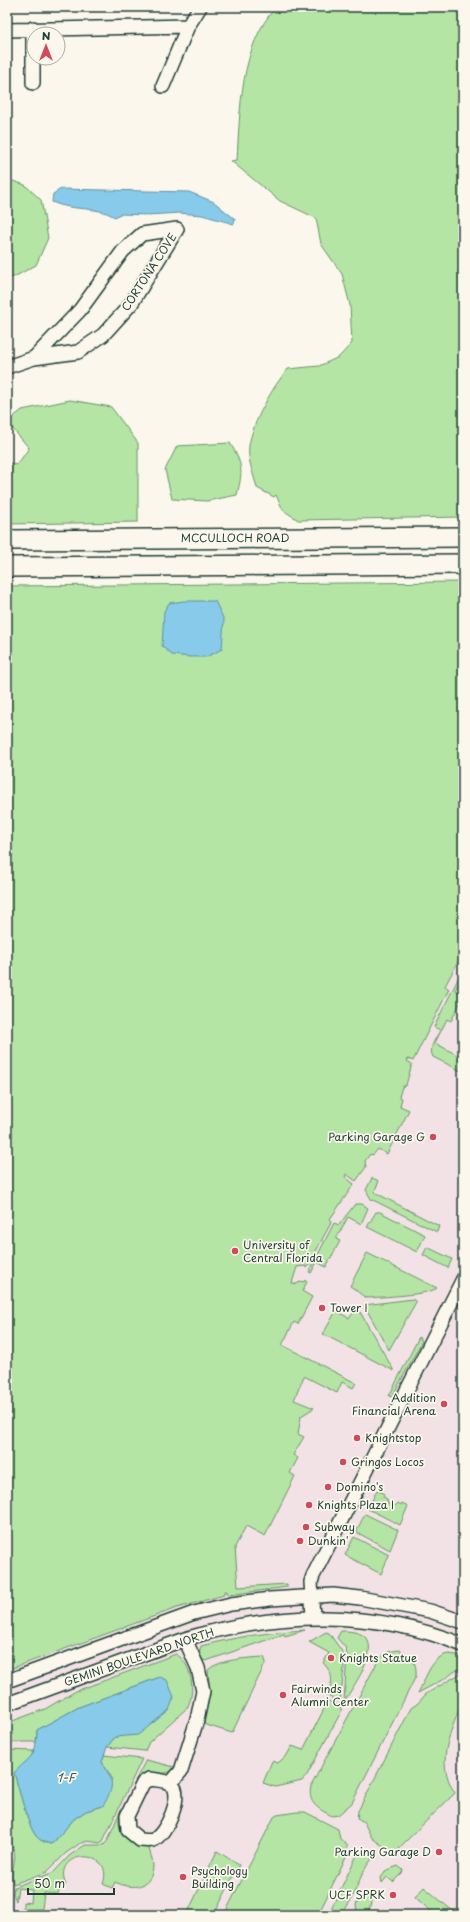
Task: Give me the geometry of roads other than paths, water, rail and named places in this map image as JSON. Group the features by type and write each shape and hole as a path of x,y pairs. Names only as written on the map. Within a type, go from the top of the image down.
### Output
{"main road":[{"name":"MCCULLOCH ROAD","path":"7,540 463,537"},
{"path":"7,567 463,564"}],"street":[{"path":"164,86 188,26 200,7"},
{"path":"66,28 188,26"},
{"path":"7,30 26,29"},
{"path":"33,66 33,83"},
{"name":"CORTONA COVE","path":"7,367 34,358 78,352 103,335 132,304 177,229 142,234 123,251 80,310 34,358"},
{"path":"313,1618 311,1582 313,1576 463,1279"},
{"name":"GEMINI BOULEVARD NORTH","path":"7,1681 194,1613 231,1604 333,1595 360,1598 430,1611 463,1622"},
{"name":"GEMINI BOULEVARD NORTH","path":"7,1704 185,1639 214,1630 256,1621 313,1618 358,1619 390,1624 444,1637 463,1645"},
{"path":"170,1784 181,1771 197,1720 203,1691 198,1668 185,1639"},
{"path":"149,1779 170,1784 175,1789 176,1801 168,1824 161,1834 153,1840 140,1840 128,1830 128,1816 143,1783 149,1779"}],"water":[{"path":"61,189 189,192 214,202 235,219 234,224 202,215 179,213 148,215 120,214 115,217 100,211 68,207 52,202 53,194"},
{"path":"184,601 215,601 224,620 222,649 206,657 190,657 172,655 162,646 164,611 169,603"},
{"name":"1-F","path":"160,1677 167,1680 174,1697 169,1710 138,1735 115,1737 107,1747 102,1762 109,1774 112,1784 110,1793 103,1806 86,1811 74,1819 52,1844 39,1839 29,1823 14,1773 32,1755 36,1746 37,1730 79,1707"}],"place":[{"name":"Parking Garage G","path":"433,1137"},
{"name":"University of Central Florida","path":"235,1251"},
{"name":"Tower I","path":"322,1308"},
{"name":"Addition Financial Arena","path":"444,1404"},
{"name":"Knightstop","path":"357,1438"},
{"name":"Gringos Locos","path":"343,1462"},
{"name":"Domino's","path":"328,1487"},
{"name":"Knights Plaza I","path":"309,1505"},
{"name":"Subway","path":"306,1527"},
{"name":"Dunkin'","path":"300,1541"},
{"name":"Knights Statue","path":"331,1658"},
{"name":"Fairwinds Alumni Center","path":"283,1695"},
{"name":"Parking Garage D","path":"439,1852"},
{"name":"Psychology Building","path":"183,1877"},
{"name":"UCF SPRK","path":"393,1895"}]}
